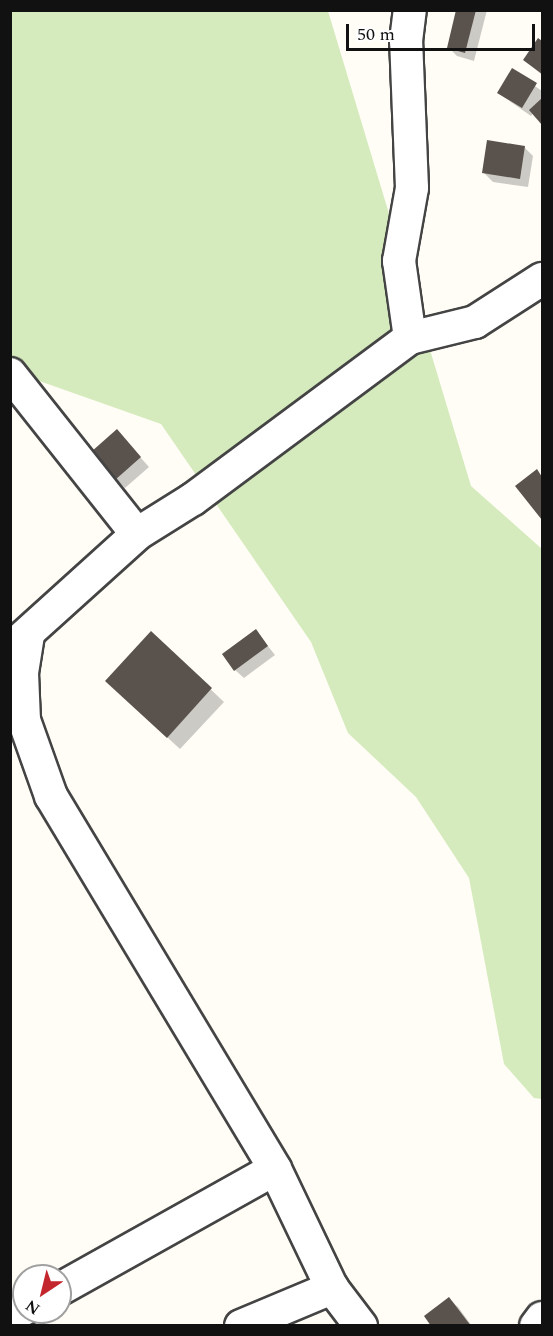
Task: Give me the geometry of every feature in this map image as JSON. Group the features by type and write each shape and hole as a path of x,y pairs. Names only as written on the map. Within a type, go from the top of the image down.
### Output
{"street":[{"path":"410,10 406,40 412,188 399,261 410,338"},
{"path":"361,1326 332,1288 275,1169 51,796 24,720 20,642 136,534 193,499 410,338 475,322 543,279"},
{"path":"10,374 136,534"},
{"path":"72,1282 275,1169"},
{"path":"241,1326 332,1288"},
{"path":"536,1326 543,1318"}],"green space":[{"path":"11,11 328,11 471,486 542,549 542,1099 534,1098 504,1064 469,878 416,797 348,733 311,642 161,424 11,371"}],"building":[{"path":"456,10 476,10 465,53 447,48"},
{"path":"538,38 542,41 542,74 523,60"},
{"path":"512,68 537,83 522,108 497,93"},
{"path":"542,98 542,125 529,110"},
{"path":"487,140 525,146 520,179 482,173"},
{"path":"117,429 141,457 115,480 91,452"},
{"path":"537,469 542,477 542,520 515,486"},
{"path":"256,629 268,646 234,671 222,654"},
{"path":"151,631 212,688 167,738 105,681"},
{"path":"449,1297 471,1326 431,1326 424,1316"}]}
